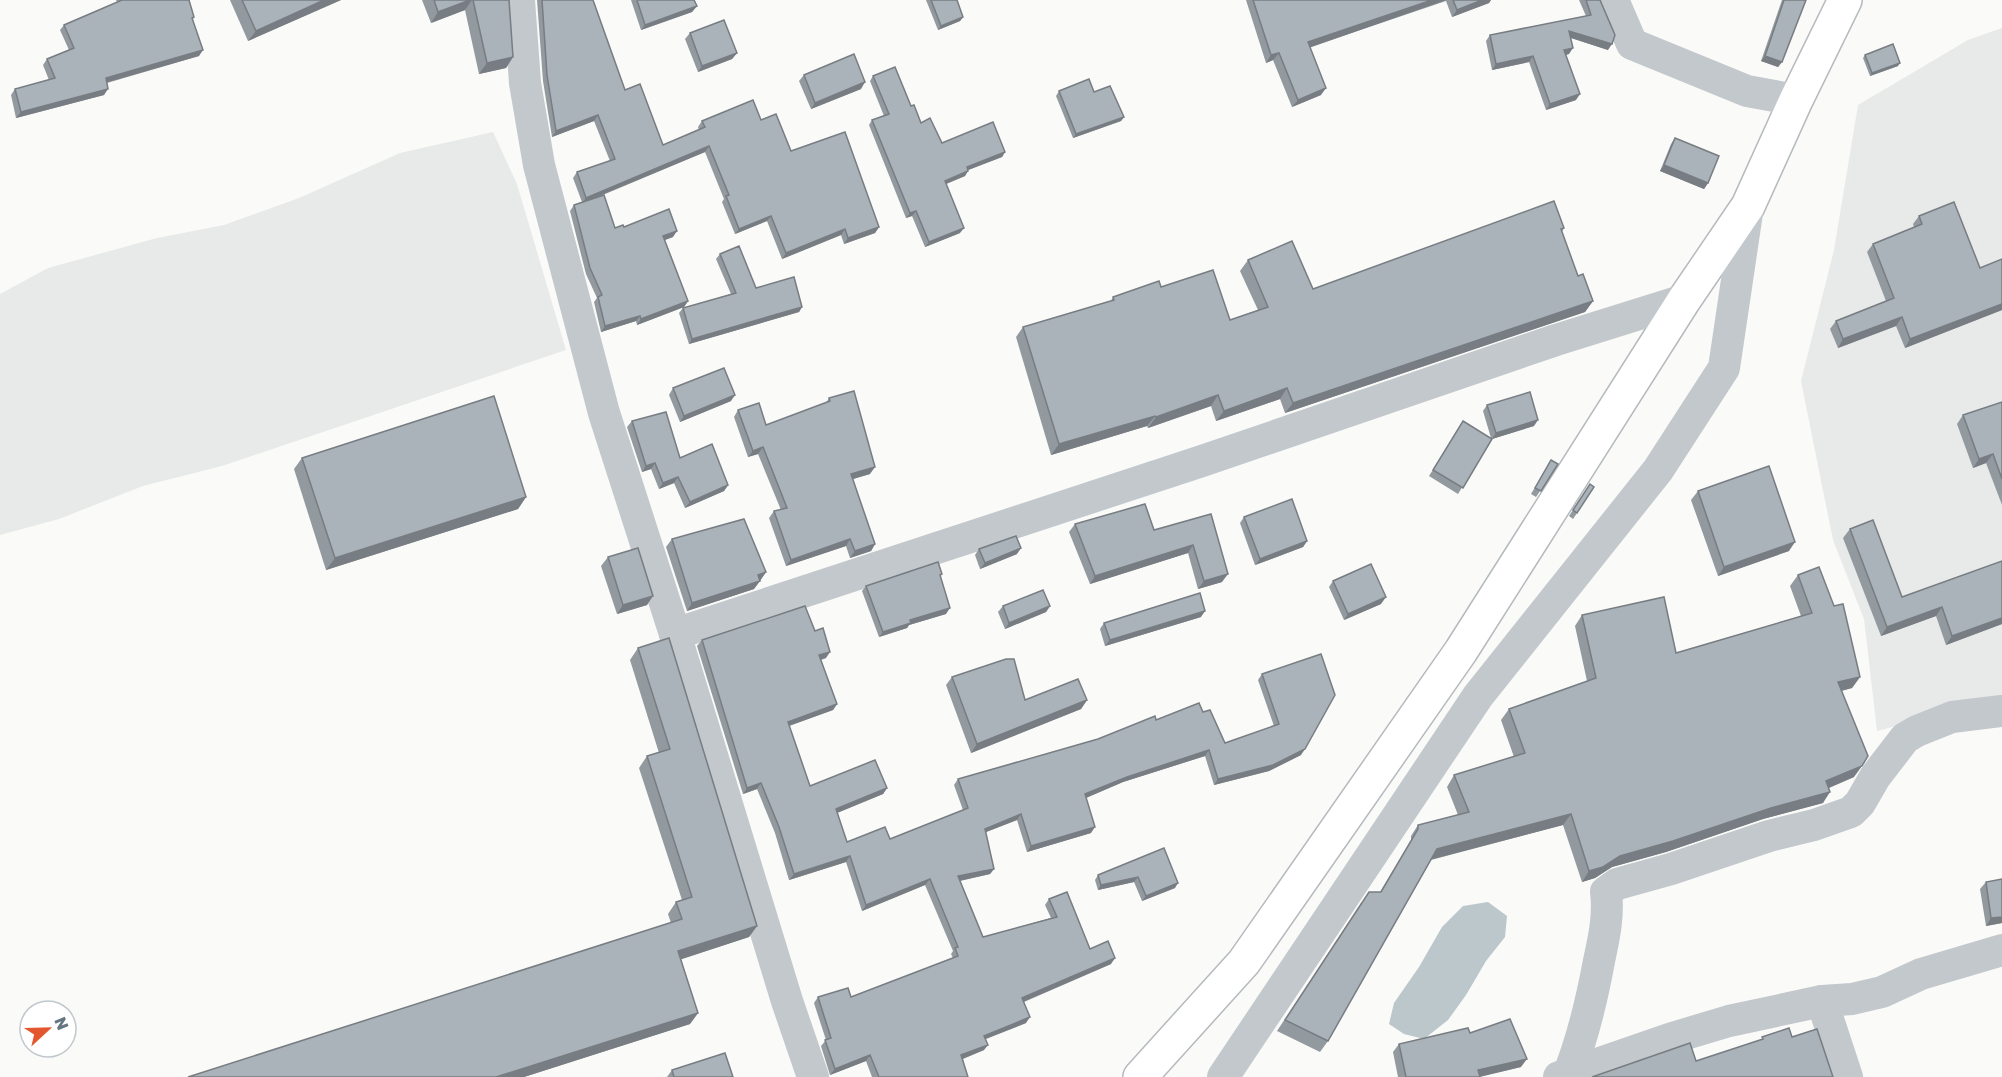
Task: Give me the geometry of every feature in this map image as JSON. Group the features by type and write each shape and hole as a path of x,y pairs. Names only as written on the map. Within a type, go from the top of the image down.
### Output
{"main road":[{"path":"1140,1077 1244,962 1461,651 1684,300 1748,206 1845,0"}],"street":[{"path":"519,0 525,83 539,165 604,412 813,1077"},
{"path":"1613,0 1632,44 1747,91 1796,100"},
{"path":"1223,1077 1478,696 1658,470 1724,368 1748,206"},
{"path":"675,634 1199,462 1556,340 1684,300"},
{"path":"1564,1075 1580,1046 1596,980 1606,924 1608,905 1606,892 1617,884 1851,812 1860,803 1875,777 1905,738 1917,730 1952,717 2002,711"},
{"path":"1564,1075 1729,1021 1822,1001 1852,999 1882,992 1921,974 2002,950"},
{"path":"1822,1001 1846,1077"}],"shaded area":[{"path":"2002,28 2002,265 1941,290 1956,328 2002,310 2002,458 1995,485 2002,505 2002,698 1877,731 1864,619 1833,540 1801,381 1834,250 1858,105 1968,40"},
{"path":"493,132 517,184 566,350 222,466 143,486 59,519 0,535 0,294 48,268 157,238 224,225 299,198 400,153"},
{"path":"1488,902 1507,916 1505,937 1486,961 1448,1020 1424,1039 1404,1034 1389,1024 1394,1003 1419,967 1442,927 1463,906"}],"building":[{"path":"122,0 189,0 194,17 192,18 203,50 106,78 108,89 21,112 15,89 55,78 47,59 74,48 64,25"},
{"path":"242,0 324,0 256,31"},
{"path":"434,0 470,0 438,12"},
{"path":"473,0 509,0 513,57 487,63"},
{"path":"542,0 593,0 625,90 640,84 663,145 705,127 702,121 753,100 761,120 776,114 791,151 845,132 879,227 848,238 845,229 786,253 771,216 739,229 726,196 729,195 709,146 586,198 577,172 615,159 598,115 556,131 547,75"},
{"path":"637,0 694,0 697,6 645,25"},
{"path":"931,0 957,0 963,17 941,26"},
{"path":"1253,0 1432,0 1308,42 1326,88 1298,100 1279,53 1271,55"},
{"path":"1453,0 1482,0 1457,10"},
{"path":"1586,0 1600,0 1615,35 1612,44 1569,31 1573,48 1564,50 1580,94 1550,104 1533,56 1496,64 1490,35 1591,15"},
{"path":"1784,0 1806,0 1782,62 1765,56"},
{"path":"724,20 737,53 702,66 690,33"},
{"path":"1893,44 1900,63 1872,73 1865,55"},
{"path":"854,54 865,82 815,103 804,75"},
{"path":"895,67 911,106 914,105 921,123 930,118 942,143 993,122 1005,152 967,167 968,171 945,181 964,228 929,242 916,211 910,213 872,120 889,114 873,76"},
{"path":"1089,79 1094,92 1110,86 1124,117 1076,134 1059,91"},
{"path":"1675,138 1719,156 1708,183 1664,165"},
{"path":"604,195 615,228 623,225 624,227 669,209 677,231 663,236 688,301 641,319 640,316 605,326 598,297 602,295 590,268 574,205"},
{"path":"1554,201 1564,228 1561,229 1578,276 1583,274 1593,301 1293,403 1287,388 1224,411 1218,395 1156,417 1059,444 1023,327 1114,300 1113,297 1159,281 1161,287 1213,270 1230,320 1268,307 1248,260 1292,241 1313,289"},
{"path":"1954,202 1980,268 2002,259 2002,304 1910,339 1902,317 1843,339 1836,321 1894,298 1873,244 1922,224 1919,216"},
{"path":"739,246 756,288 794,277 802,307 692,339 683,308 736,293 720,254"},
{"path":"724,368 735,395 684,416 673,388"},
{"path":"854,391 875,467 851,474 875,544 855,551 850,539 791,560 774,511 787,508 763,447 753,451 738,410 759,403 766,425 830,401 829,398"},
{"path":"1530,392 1538,420 1496,433 1487,405"},
{"path":"494,396 526,497 335,558 302,458"},
{"path":"2002,402 2002,479 1993,454 1979,459 1963,415"},
{"path":"666,412 680,458 712,444 728,485 690,502 678,477 663,483 655,463 646,466 632,421"},
{"path":"1463,421 1492,439 1463,488 1433,470"},
{"path":"1551,460 1558,464 1541,491 1535,488"},
{"path":"1769,466 1795,542 1724,567 1698,491"},
{"path":"1590,484 1594,487 1577,513 1573,510"},
{"path":"1292,499 1307,541 1260,559 1244,517"},
{"path":"1145,504 1154,530 1211,514 1228,574 1204,581 1193,545 1095,576 1075,524"},
{"path":"744,519 766,572 758,575 760,581 692,603 672,539"},
{"path":"1873,520 1902,597 2002,561 2002,618 1952,636 1942,607 1887,627 1850,529"},
{"path":"1016,536 1021,548 985,563 979,549"},
{"path":"638,548 653,596 623,605 608,557"},
{"path":"938,562 950,608 910,620 911,623 883,632 866,586"},
{"path":"1371,564 1386,597 1348,614 1333,581"},
{"path":"1819,567 1834,606 1843,604 1860,677 1838,682 1868,756 1862,766 1826,781 1830,792 1771,808 1620,856 1603,867 1589,871 1571,814 1437,849 1328,1041 1285,1020 1369,892 1381,892 1418,829 1418,825 1469,812 1454,775 1525,753 1509,709 1596,678 1582,615 1664,597 1676,653 1812,613 1798,575"},
{"path":"1043,590 1050,606 1009,623 1003,606"},
{"path":"1200,593 1205,611 1110,640 1104,623"},
{"path":"805,606 815,631 823,628 830,652 819,655 837,704 788,722 810,786 875,760 887,788 836,809 847,842 885,827 890,839 968,808 958,779 1098,739 1155,716 1156,720 1199,703 1203,712 1210,710 1225,743 1279,724 1262,674 1321,654 1335,695 1305,749 1273,765 1218,779 1209,750 1127,777 1085,794 1095,827 1031,846 1021,814 985,829 994,869 958,876 983,937 1057,917 1049,899 1067,892 1090,949 1108,941 1115,958 1022,998 1030,1017 984,1036 988,1045 961,1055 968,1077 879,1077 870,1055 835,1069 825,1040 831,1038 818,997 848,988 851,997 958,956 955,948 958,947 930,879 866,905 850,856 794,874 779,827 761,783 747,788 702,640"},
{"path":"669,638 757,926 678,951 698,1013 496,1077 188,1077 682,919 676,902 692,897 647,756 670,749 638,648"},
{"path":"1006,659 1014,659 1025,700 1078,679 1087,700 977,744 952,677"},
{"path":"1164,848 1178,883 1146,896 1138,877 1101,885 1098,875"},
{"path":"2002,879 2002,917 1991,918 1986,882"},
{"path":"1510,1019 1527,1059 1478,1070 1480,1077 1406,1077 1399,1044 1468,1028 1470,1033"},
{"path":"1789,1028 1792,1037 1817,1029 1833,1077 1592,1077 1690,1043 1696,1061"},
{"path":"725,1053 733,1077 674,1077 672,1070"}]}
